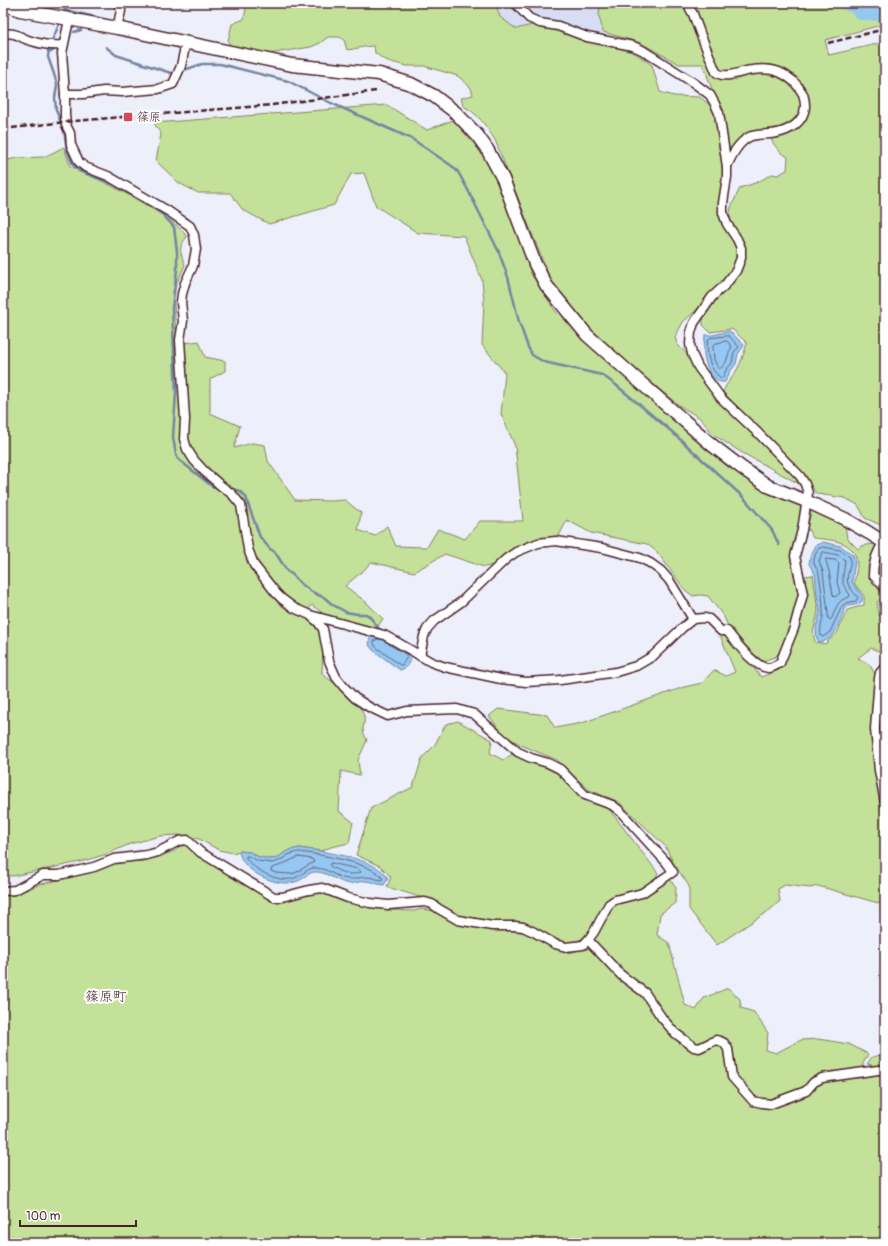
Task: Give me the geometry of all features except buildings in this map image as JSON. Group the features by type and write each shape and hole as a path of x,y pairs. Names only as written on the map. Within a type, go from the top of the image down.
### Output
{"street":[{"path":"117,28 121,11 118,3"},
{"path":"69,20 62,53 65,115 66,125 70,133 71,145 79,162 84,167 108,176 168,211 190,226 194,235 196,249 193,266 185,283 181,302 182,321 180,340 186,419 184,439 189,451 204,471 232,494 241,505 244,534 254,565 282,599 294,608 310,615 384,635 431,662 445,667 501,679 526,682 560,680 596,676 624,670 646,660 659,651 678,631 693,619 704,618 709,619 721,631 727,631 755,662 768,668 780,663 794,628 803,594 795,556 802,530 808,493 800,476 721,398 698,367 692,354 691,332 694,323 712,297 725,285 736,271 741,258 741,248 727,224 723,213 727,167 719,113 710,95 642,50 633,46 587,37 558,26 540,23 529,18 515,3"},
{"path":"688,3 716,72 724,75 751,70 776,71 785,74 791,79 802,93 805,100 803,116 798,123 789,129 772,134 760,134 749,138 735,151 727,167"},
{"path":"3,4 20,10 117,28 292,65 379,74 397,79 422,89 455,112 477,135 487,149 503,179 535,264 546,285 587,335 618,364 712,445 742,468 768,486 845,519 884,542 876,554 873,565 873,575 885,588"},
{"path":"3,34 12,33 25,39 49,46 63,45"},
{"path":"65,94 83,94 104,91 122,92 158,88 173,84 181,66 186,42"},
{"path":"420,656 424,636 427,629 434,622 461,602 506,559 516,552 538,543 556,541 602,548 650,562 669,580 693,619"},
{"path":"3,891 15,890 43,875 59,875 94,867 114,859 152,854 179,841 187,840 200,852 274,896 282,897 322,888 348,898 370,903 388,905 425,902 432,904 439,910 458,920 492,926 523,927 555,944 566,947 583,944 588,940 609,904 615,900 642,893 673,872 620,811 608,803 585,795 560,769 518,752 474,714 457,709 407,711 388,716 355,698 336,676 329,661 323,629 310,615"},
{"path":"885,667 880,673 879,678 875,729 879,770 885,803"},
{"path":"588,940 621,975 645,993 662,1018 675,1033 694,1047 698,1048 716,1040 724,1043 728,1049 732,1077 753,1101 771,1104 806,1091 814,1082 822,1078 885,1069"}],"shaded area":[{"path":"495,3 600,3 599,16 603,32 601,43 532,25 516,29 500,17"}],"green space":[{"path":"243,3 495,3 500,17 516,29 532,25 565,31 635,53 652,65 660,92 674,96 700,97 711,106 716,114 724,171 721,202 739,256 733,271 700,307 683,322 675,337 677,344 692,360 716,399 755,435 803,486 739,451 714,435 700,418 677,404 590,328 550,279 495,140 477,116 463,106 461,98 473,95 471,88 458,76 424,66 407,66 391,62 383,59 375,53 374,46 347,50 344,40 340,37 328,37 311,47 268,54 231,47 228,41 232,24 244,19 246,8"},
{"path":"600,3 837,3 852,9 860,16 885,17 885,24 825,40 829,55 885,42 885,527 865,518 858,505 845,498 817,494 802,473 723,392 739,366 747,343 732,329 710,332 703,325 703,318 720,295 740,274 745,260 745,253 742,243 729,218 731,207 740,188 758,182 772,174 778,175 787,170 788,157 781,153 773,143 770,136 761,129 745,136 728,158 721,106 713,92 703,64 679,64 641,43 603,32 599,16"},
{"path":"387,105 427,130 453,120 483,154 500,183 531,274 556,312 627,379 728,467 772,493 803,506 804,510 792,561 799,591 798,601 783,648 775,657 762,661 751,656 730,631 724,617 708,596 693,596 685,590 657,552 647,544 591,533 567,520 558,538 527,541 495,565 484,567 445,554 414,572 371,562 345,586 366,602 383,619 375,630 329,618 312,605 304,614 319,631 323,644 322,674 352,698 362,710 364,716 363,732 367,740 358,760 360,775 341,771 339,811 353,822 349,843 321,851 299,848 287,851 277,858 271,859 259,857 250,852 239,851 233,853 219,850 199,839 179,835 160,836 130,844 107,854 80,862 13,876 3,875 3,704 6,702 3,702 3,161 17,158 44,157 64,147 70,166 134,198 163,215 176,225 187,237 181,248 181,254 185,265 173,291 177,344 199,341 205,357 225,361 225,371 210,379 210,413 240,426 234,448 252,443 265,445 268,461 295,500 345,500 361,513 358,530 375,536 387,526 396,546 427,547 438,529 465,539 480,521 523,521 515,446 501,414 505,373 482,345 484,301 482,280 464,236 418,233 376,206 364,173 351,174 334,205 269,224 243,210 230,193 198,193 179,183 156,161 161,134 154,123"},
{"path":"812,509 845,526 847,538 858,549 862,546 877,543 871,561 870,576 885,593 885,597 877,602 879,615 885,620 885,654 871,648 858,658 870,665 876,676 883,806 885,812 885,905 818,886 810,888 785,885 778,889 780,901 770,910 717,945 689,909 689,886 674,864 665,846 619,802 589,790 557,760 521,745 504,735 489,716 498,709 547,715 555,728 582,723 684,687 702,683 714,670 726,676 735,672 720,635 725,634 761,677 779,670 789,654 806,601 805,576 813,575 818,612 813,632 815,642 825,644 837,633 847,610 864,605 864,596 854,583 857,564 856,556 852,550 835,541 813,538 807,527"},
{"path":"885,550 885,586 876,575 881,551"},
{"path":"885,672 885,789 879,737 879,717 882,677"},
{"path":"458,721 492,740 490,753 503,760 514,753 547,764 561,775 581,795 609,809 658,873 654,881 639,889 617,896 586,938 569,943 560,941 524,922 492,923 456,916 430,900 387,887 391,877 380,866 356,855 371,808 413,787 422,758 434,746 446,724"},
{"path":"180,845 189,846 274,899 324,890 360,904 375,908 415,911 421,909 436,911 465,925 533,934 555,947 570,953 587,947 596,935 610,907 616,903 648,895 670,879 676,888 675,903 660,914 657,935 669,943 685,1005 696,1010 704,998 728,988 740,999 741,1008 754,1012 768,1033 766,1050 776,1053 801,1040 818,1039 849,1044 868,1054 862,1066 878,1075 885,1073 885,1243 3,1243 3,895 11,896 41,884 90,873 111,864 124,861 143,861 175,851"},
{"path":"885,1054 885,1065 882,1067 867,1064 872,1057"}],"water":[{"path":"729,331 744,345 738,354 736,364 725,382 720,382 710,373 706,363 704,352 705,335 713,335"},
{"path":"823,542 841,546 853,555 855,561 852,582 862,596 862,601 858,604 845,608 840,623 832,636 819,642 817,639 816,627 820,612 815,574 809,564 810,557 816,545"},
{"path":"378,627 383,630 391,642 412,654 405,668 400,670 373,650 369,645 370,637 377,635"},
{"path":"299,848 362,861 383,872 388,879 384,885 366,881 348,883 342,882 320,872 314,872 298,881 281,883 262,877 246,866 241,859 239,851 250,852 259,857 271,859 277,858 287,851"}],"waterway":[{"path":"63,15 67,3"},
{"path":"846,3 856,7 861,13 885,14"},
{"path":"65,10 117,22"},
{"path":"51,43 60,22"},
{"path":"74,32 81,30"},
{"path":"49,47 48,57 57,85 55,98 56,110 64,130 67,150 72,163 79,171 113,184 150,206 162,214 174,227 177,252 177,270 172,308 176,393 173,437 176,455 178,459 213,487 220,487"},
{"path":"106,47 116,55 171,73 176,72"},
{"path":"48,51 51,52 54,50"},
{"path":"181,71 202,64 220,64 288,81 331,103 412,139 452,166 458,172 468,190 498,250 508,277 519,322 532,355 544,362 602,375 616,385 671,431 743,497 772,530 779,545"},
{"path":"228,488 240,491 246,497 260,537 270,549 275,552 287,571 312,592 325,598 333,605 346,612 366,614 378,627"}],"railway":[{"path":"828,43 885,29"},
{"path":"3,129 74,121 272,105 376,91"}],"place":[{"name":"篠原","path":"128,117"}],"district":[{"name":"篠原町","path":"106,996"}]}
